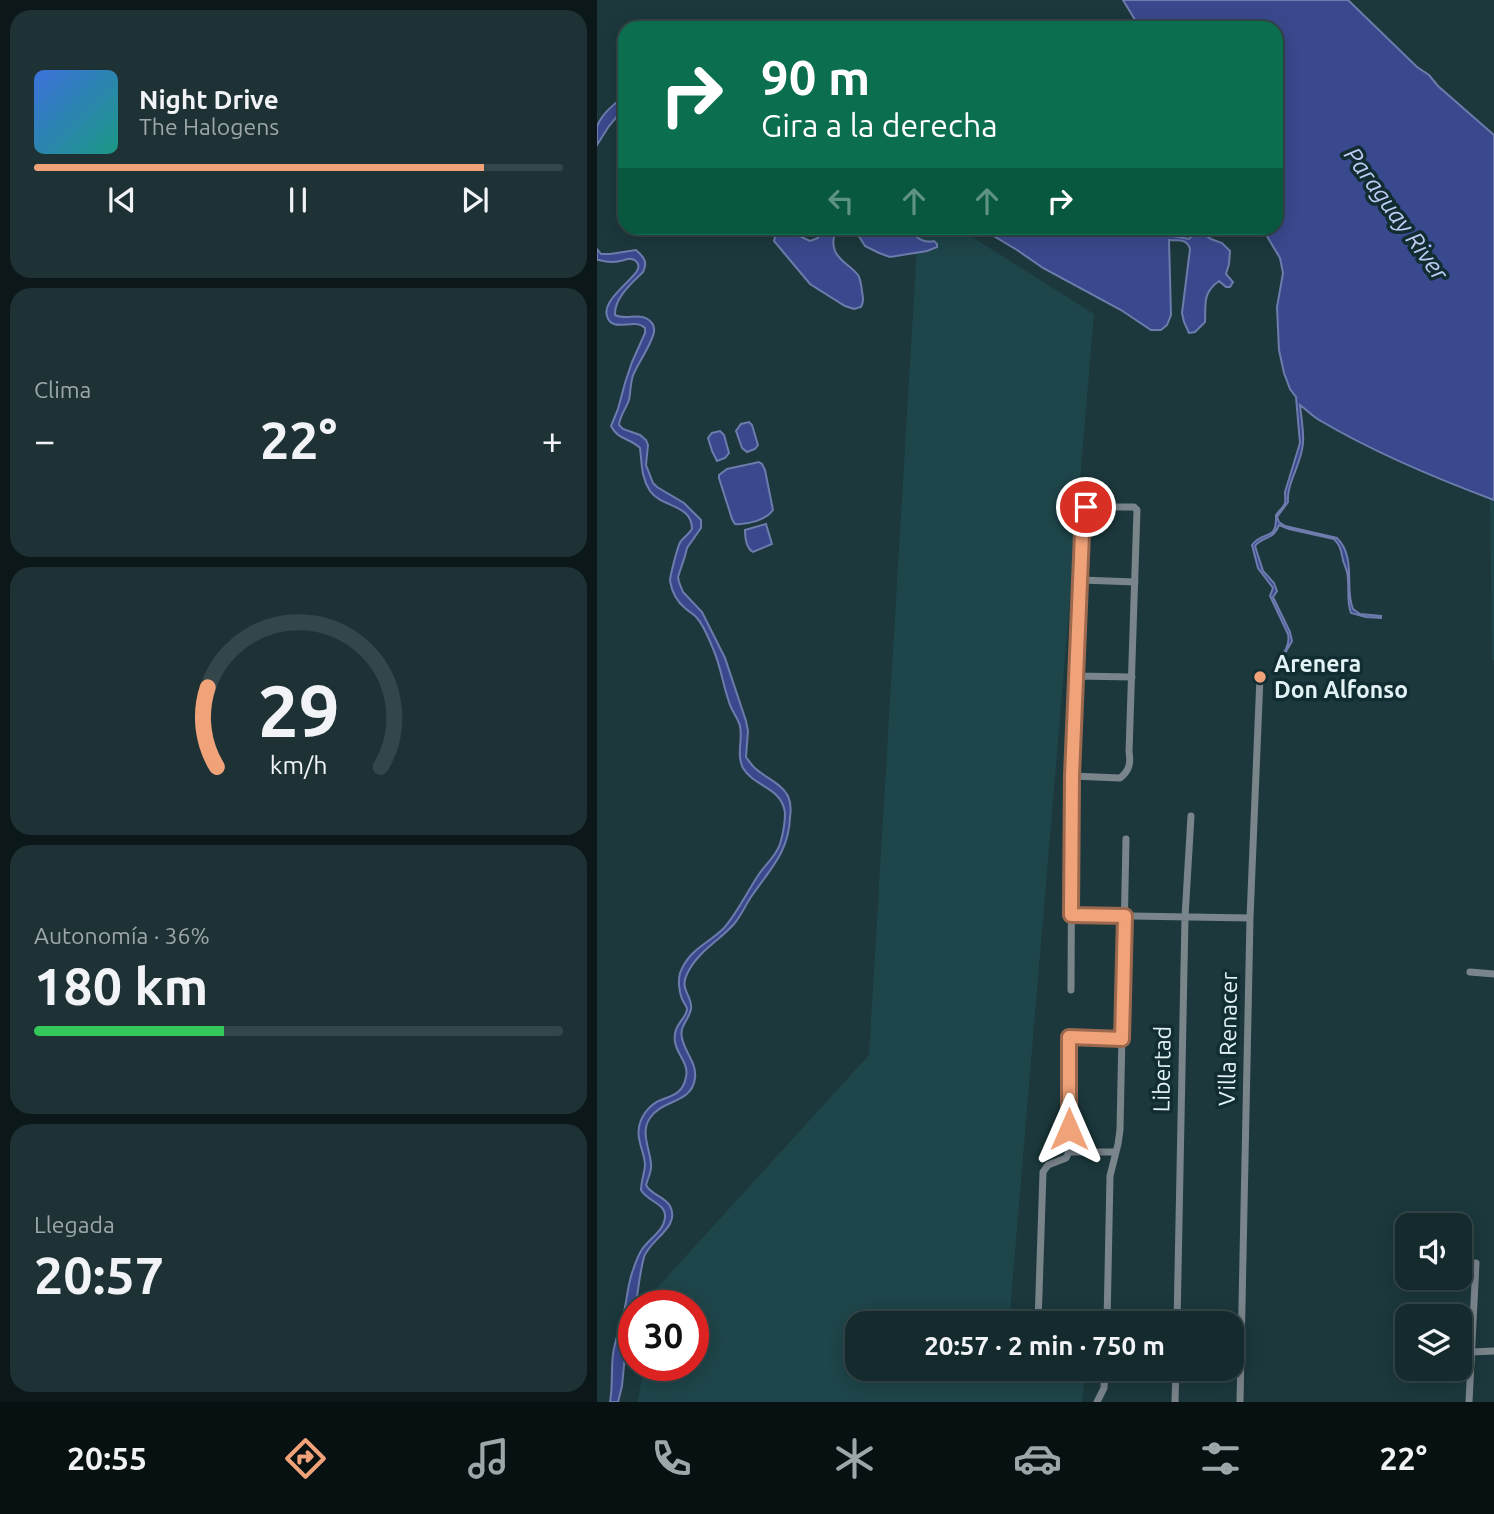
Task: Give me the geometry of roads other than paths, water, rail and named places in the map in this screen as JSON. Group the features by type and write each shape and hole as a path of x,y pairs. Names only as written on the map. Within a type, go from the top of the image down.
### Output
{"street":[{"path":"1071,990 1072,776 1084,508 1134,507 1137,510 1128,772 1120,778 1072,776"},
{"path":"1081,580 1135,582"},
{"path":"1077,676 1132,677"},
{"name":"Villa Renacer","path":"1240,1402 1250,918 1260,677"},
{"name":"Libertad","path":"1177,1311 1185,917 1191,816"},
{"path":"1107,1311 1110,1176 1120,1130 1126,839"},
{"path":"1071,915 1250,918"},
{"path":"1470,972 1494,974"},
{"path":"1038,1311 1043,1172 1048,1165 1066,1158 1069,1152 1069,1037 1122,1039"},
{"path":"1069,1152 1115,1152"},
{"path":"1472,1334 1476,1263"},
{"path":"1472,1352 1494,1351"},
{"path":"1097,1402 1104,1381"},
{"path":"1175,1402 1176,1381"},
{"path":"1469,1402 1470,1381"}],"water":[{"name":"Paraguay River","path":"1123,0 1348,0 1417,67 1494,135 1494,500 1384,454 1318,419 1300,405 1302,451 1289,488 1288,502 1277,517 1285,526 1337,538 1347,555 1353,609 1360,614 1381,618 1351,613 1347,572 1334,539 1279,525 1273,534 1255,546 1263,571 1274,583 1277,591 1273,597 1292,641 1281,660 1273,667 1282,656 1289,639 1270,596 1273,588 1258,568 1252,545 1274,529 1276,515 1285,503 1285,492 1300,443 1296,397 1284,373 1279,350 1277,307 1283,273 1280,258 1266,235 1283,235 1283,21 1136,21"},
{"path":"618,102 618,115 597,145 597,127 609,109"},
{"path":"776,235 797,235 810,241 818,238 819,235 836,235 833,240 835,251 858,275 863,298 861,307 854,309 845,306 810,284 774,241"},
{"path":"858,235 915,235 937,244 937,247 927,251 890,257 865,246"},
{"path":"992,235 1172,235 1189,239 1191,235 1205,235 1222,243 1230,251 1226,274 1233,282 1230,287 1219,281 1214,285 1206,299 1205,322 1195,332 1189,333 1182,313 1190,249 1184,242 1169,240 1171,315 1167,325 1161,330 1151,330 1121,310 1043,268"},
{"path":"597,249 601,254 636,250 644,260 643,272 625,291 615,309 615,315 619,317 643,317 651,322 654,328 651,342 633,376 629,400 619,425 646,440 646,465 653,483 684,503 701,520 701,528 687,548 678,577 679,582 683,592 702,612 725,658 746,721 746,757 755,768 785,792 791,810 786,840 777,860 736,921 696,959 685,980 691,1009 681,1034 695,1078 688,1093 655,1112 647,1123 646,1141 651,1167 646,1185 670,1206 672,1213 668,1227 644,1257 638,1290 628,1290 635,1265 644,1247 662,1226 665,1216 662,1208 641,1190 645,1164 639,1128 648,1109 658,1101 677,1093 683,1087 686,1077 686,1067 675,1042 676,1030 687,1012 680,993 680,973 688,958 729,922 776,852 782,836 785,813 779,798 743,768 740,758 740,726 730,705 714,651 700,622 679,602 672,589 670,581 674,560 681,541 692,529 691,521 682,510 662,501 650,491 643,475 640,448 617,434 611,426 645,328 636,324 614,324 607,316 609,304 637,271 638,264 630,259 612,262 597,260"},
{"path":"749,422 758,445 747,452 742,448 736,431 741,424"},
{"path":"720,431 724,435 729,453 717,461 708,438 712,433"},
{"path":"759,462 765,470 773,510 756,521 735,524 719,475 727,469"},
{"path":"766,524 772,544 753,552 747,545 745,530"},
{"path":"618,1333 618,1381 622,1381 622,1386 618,1402 610,1402 613,1354"}],"place":[{"name":"Arenera Don Alfonso","path":"1260,677"}]}
